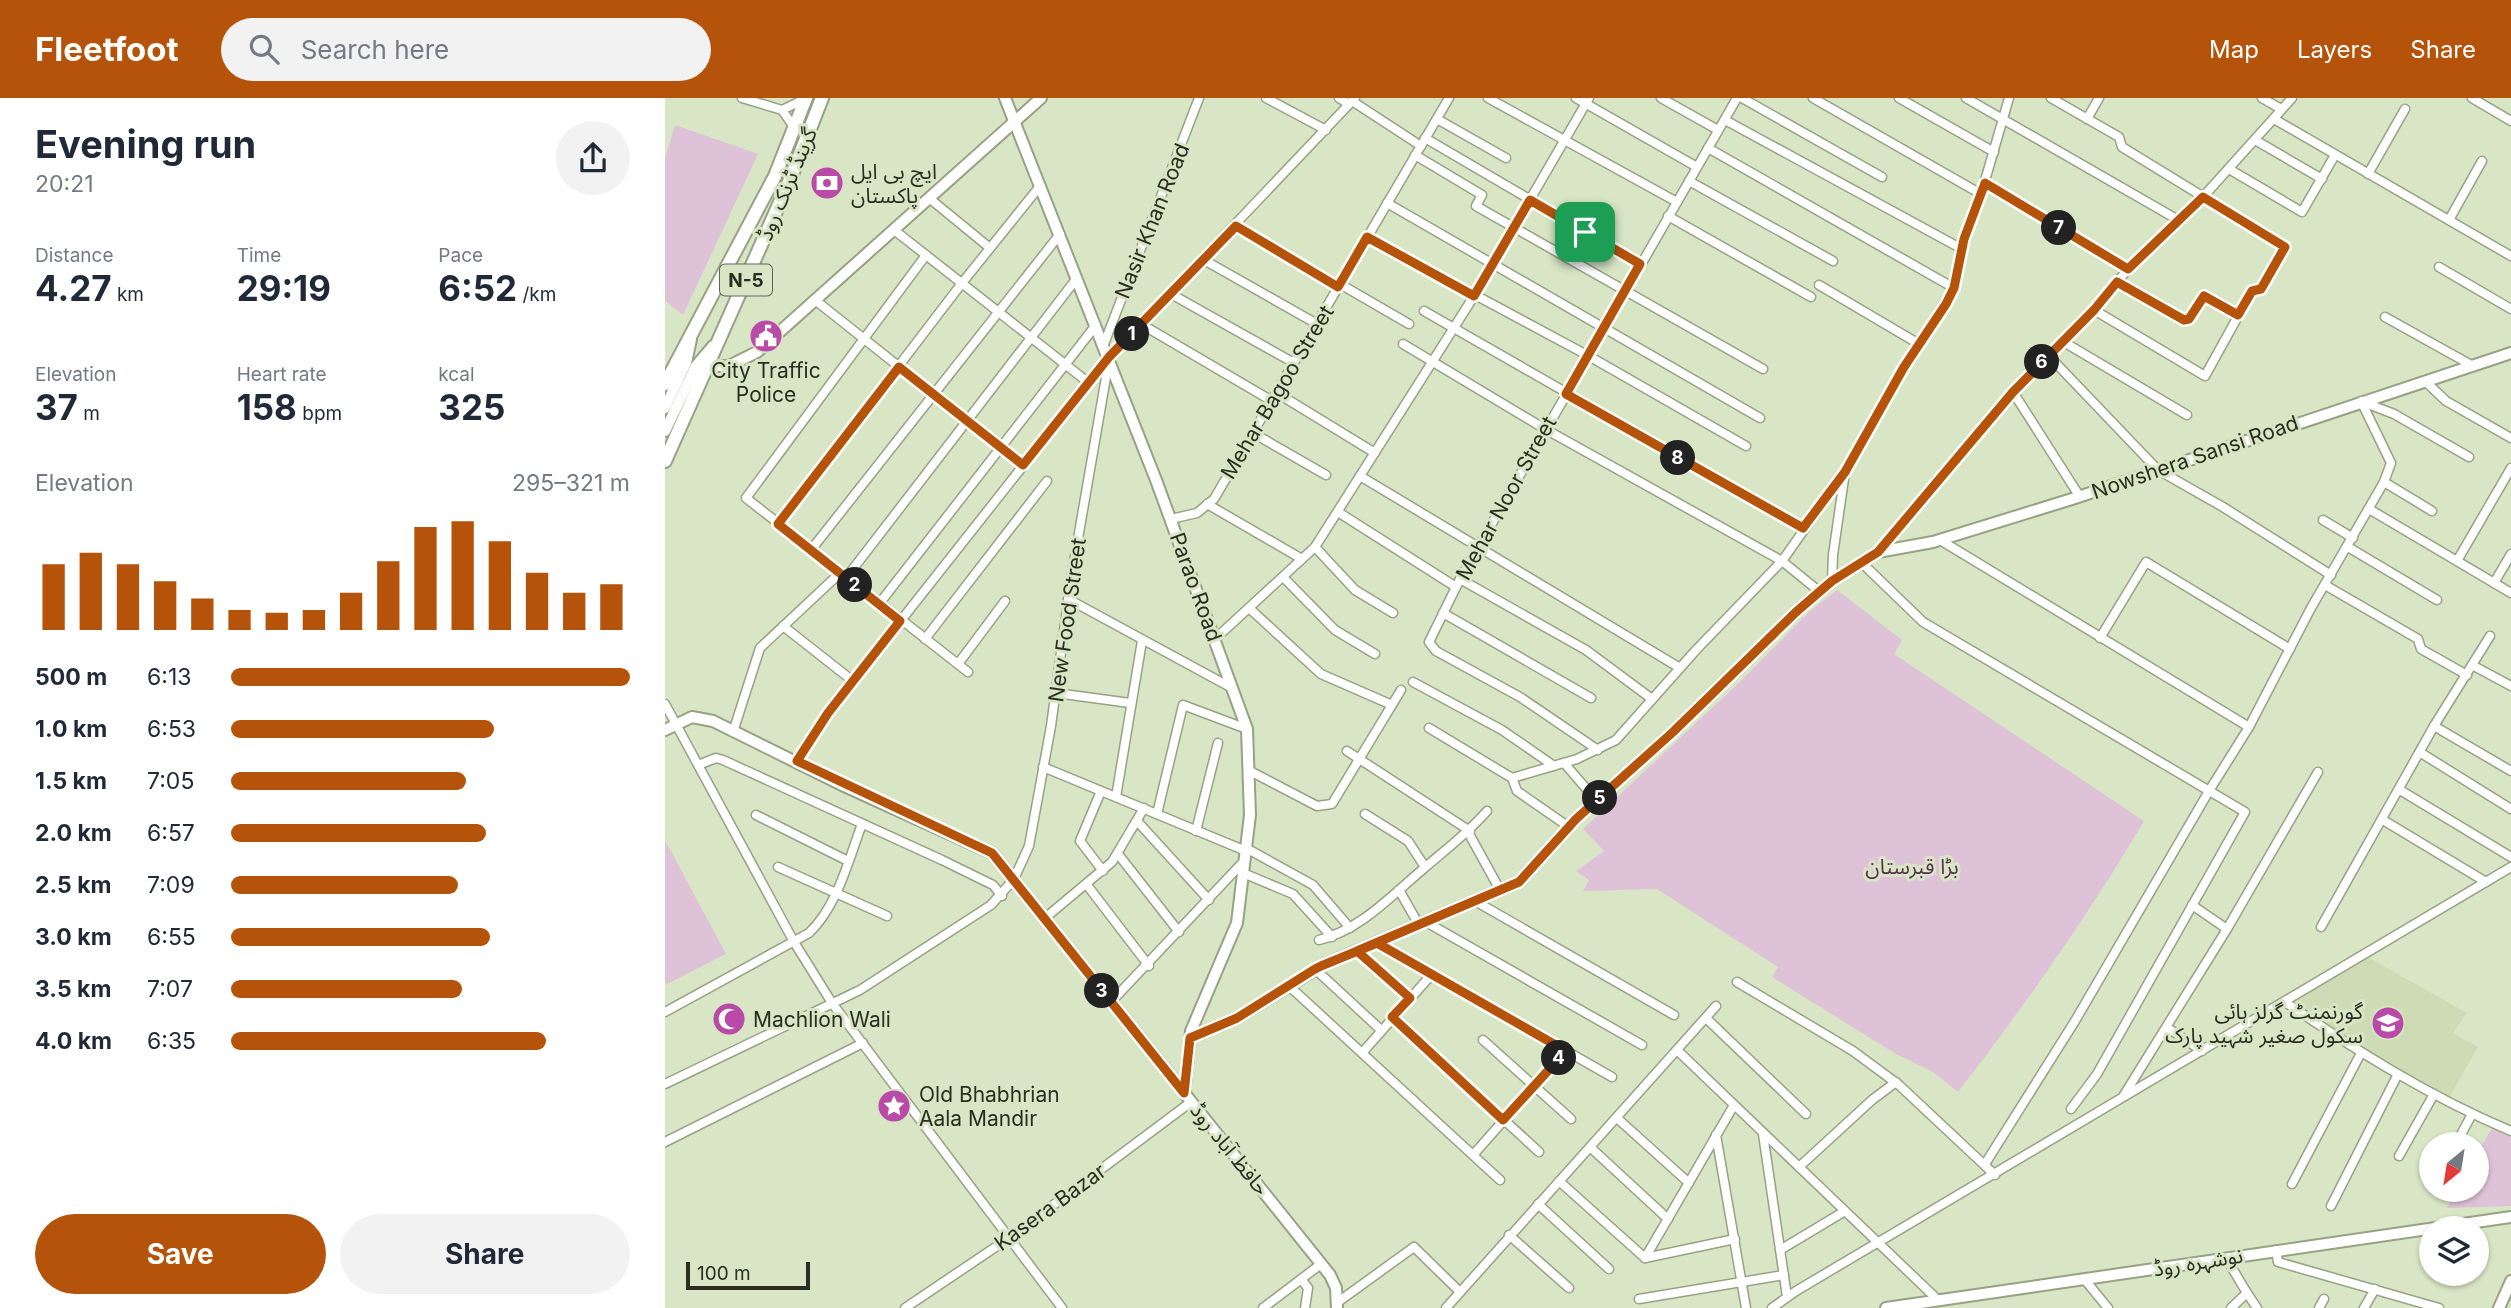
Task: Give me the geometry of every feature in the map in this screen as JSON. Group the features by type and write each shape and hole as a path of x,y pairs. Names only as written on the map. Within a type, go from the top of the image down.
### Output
{"highway":[{"name":"گرینڈ ٹرنک روڈ","path":"665,384 757,208 806,98"},
{"name":"گرینڈ ٹرنک روڈ","path":"665,461 774,216 822,98"},
{"path":"757,208 774,216"}],"main road":[{"name":"Parao Road","path":"1005,98 1109,357 1247,729 1250,815 1237,923 1190,1038 1188,1097"},
{"path":"707,366 729,366 757,352 1041,98"},
{"path":"665,408 686,363 694,326"},
{"path":"665,431 696,366 719,339"},
{"name":"Nowshera Sansi Road","path":"1878,552 1940,540 2080,496 2511,353"},
{"path":"1190,1038 1237,1018 1315,969 1519,882 1597,800 1820,592 1832,581 1878,552"},
{"name":"حافظ آباد روڈ","path":"670,727 692,716 702,717 842,785 992,853 1321,1264 1336,1288 1338,1305"},
{"name":"نوشہرہ روڈ","path":"1886,1308 2511,1217"},
{"path":"2499,1308 2511,1280"}],"street":[{"path":"742,98 782,110 794,127"},
{"path":"782,110 806,98"},
{"name":"Nasir Khan Road","path":"1104,344 1199,98"},
{"path":"1266,98 1326,130"},
{"path":"1339,98 1352,101 1640,264"},
{"name":"Mehar Bagoo Street","path":"1207,505 1253,433 1449,98"},
{"path":"1488,98 1595,160 1604,160 1677,202"},
{"path":"1576,98 1588,101 1697,167"},
{"path":"1661,98 1718,130"},
{"path":"1812,98 1981,194"},
{"path":"1899,98 1994,152"},
{"path":"1966,98 2179,221"},
{"path":"1512,778 1564,763 1616,740 1680,667 1782,561 1845,472 1954,288 1962,249 1985,183 2009,98"},
{"path":"2051,98 2119,137 2122,147 2285,247 2261,289 2252,291 2205,376 2094,310"},
{"path":"2087,119 2099,98"},
{"path":"2262,98 2281,109"},
{"path":"1878,552 2013,392 2094,310 2128,269 2203,197 2292,98"},
{"path":"2472,98 2511,121"},
{"path":"1737,99 1882,177"},
{"name":"Mehar Noor Street","path":"1598,750 1520,697 1430,647 1429,642 1478,547 1737,99"},
{"path":"797,761 853,681 1109,357 1204,260 1352,101"},
{"path":"1215,639 1315,547 1474,296 1588,101"},
{"path":"2368,174 2405,109"},
{"path":"1437,119 1506,158"},
{"path":"2274,119 2511,256"},
{"path":"1725,120 1962,249"},
{"path":"2255,140 2322,179"},
{"path":"1708,148 1954,288"},
{"path":"1415,155 1482,195 1476,206 1763,369"},
{"path":"2229,169 2302,212 2335,155"},
{"path":"2449,220 2482,161"},
{"path":"1689,181 1833,261"},
{"path":"1985,183 2128,269"},
{"path":"778,524 962,283 1040,186"},
{"path":"929,198 990,248"},
{"path":"1387,203 1760,418"},
{"path":"1668,216 1811,297"},
{"path":"1236,226 1409,324"},
{"path":"894,230 1089,383"},
{"path":"811,550 1060,234"},
{"path":"1367,237 1587,355 1746,446"},
{"path":"926,255 746,498 968,672"},
{"path":"1204,260 1317,324"},
{"path":"2439,267 2511,309"},
{"path":"733,733 756,653 783,625 843,575 969,422 1077,278"},
{"path":"2117,282 2184,320 2189,319 2204,296 2238,315"},
{"path":"1819,285 1919,344"},
{"path":"1171,294 1294,363"},
{"path":"815,300 1023,465"},
{"path":"1424,311 1803,528"},
{"path":"2385,317 2473,366"},
{"path":"1142,324 1375,453"},
{"path":"879,604 1096,325"},
{"path":"2062,341 2187,415"},
{"path":"1403,344 1545,429 1782,561 1820,592"},
{"path":"2048,355 2158,470 2331,575"},
{"name":"New Food Street","path":"1002,896 1014,879 1029,846 1109,357"},
{"path":"2425,381 2447,401 2511,438"},
{"path":"2013,392 2080,496"},
{"path":"2361,401 2394,414 2469,457"},
{"path":"1986,1164 2075,1021 2249,727 2384,482 2391,463 2361,401"},
{"path":"1253,433 1326,475"},
{"path":"2458,561 2511,468"},
{"path":"1832,581 1845,472"},
{"path":"1360,476 1680,667"},
{"path":"925,639 1047,481"},
{"path":"2384,482 2432,511"},
{"path":"1171,519 1197,513 1207,505 1302,559"},
{"path":"2369,509 2511,593"},
{"path":"1338,512 1458,583 1586,650 1652,699"},
{"path":"2323,520 2353,538"},
{"path":"1940,540 2249,727"},
{"path":"1315,547 1355,590 1393,613"},
{"path":"2348,547 2437,600"},
{"path":"2494,583 2511,555"},
{"path":"2100,638 2146,562 2290,649"},
{"path":"1862,563 1923,622 2245,812 2097,1074 2071,1109"},
{"path":"1283,577 1335,630 1375,654"},
{"path":"2325,585 2418,639 2421,649 2467,675"},
{"path":"1068,600 1233,688"},
{"path":"958,664 1005,601"},
{"path":"1249,608 1321,674 1392,705"},
{"path":"1443,613 1591,698"},
{"path":"783,625 853,681"},
{"path":"2321,927 2434,726 2490,636"},
{"path":"1116,797 1142,641"},
{"path":"2472,665 2511,686"},
{"path":"1413,682 1502,730 1554,766"},
{"path":"1248,770 1309,802 1325,807 1336,799 1401,690"},
{"path":"1056,693 1130,703"},
{"path":"665,704 670,727 698,765 794,942 832,1003 1062,1308"},
{"path":"1157,814 1183,705 1247,729"},
{"path":"2434,726 2511,771"},
{"path":"1429,728 1512,778 1517,790 1569,827"},
{"path":"1196,831 1218,743"},
{"path":"1347,751 1469,831 1500,890"},
{"path":"2421,753 2511,809"},
{"path":"665,1084 860,990 1002,896 993,885 716,758 698,765"},
{"path":"1564,763 1597,800"},
{"path":"1043,767 1144,808 1313,885 1350,928"},
{"path":"2123,1097 2168,1028 2318,772"},
{"path":"2399,790 2511,857"},
{"path":"1101,791 1080,841 1103,871"},
{"path":"1045,918 1103,871 1118,854 1144,808"},
{"path":"1319,940 1350,928 1469,831 1487,811"},
{"path":"1365,814 1408,841 1425,867"},
{"path":"756,815 848,861"},
{"path":"2383,820 2486,882"},
{"path":"1137,821 1209,900"},
{"path":"665,1012 794,942 822,921 862,824"},
{"path":"1111,1002 1149,966 1209,900 1245,853"},
{"path":"1118,854 1179,932"},
{"path":"778,867 887,916"},
{"path":"1772,1308 2511,867"},
{"path":"1243,873 1293,894 1332,937"},
{"path":"1087,885 1149,966"},
{"path":"1399,890 1423,923 1641,1045"},
{"path":"1475,901 1674,1015"},
{"path":"2192,905 2227,929"},
{"path":"1377,943 1612,1077"},
{"path":"1357,951 1410,998"},
{"path":"1315,969 1381,1030"},
{"path":"1362,1053 1433,974"},
{"path":"1738,982 1853,1051 1896,1083 1995,1175"},
{"path":"1288,985 1500,1180"},
{"path":"2285,1002 2361,1053 2472,1114 2511,1131"},
{"path":"1446,1308 1716,1006"},
{"path":"1392,1017 1539,1152"},
{"path":"1706,1018 1805,1114"},
{"path":"2168,1028 2202,1051"},
{"path":"1483,1040 1571,1119"},
{"path":"665,1142 863,1043"},
{"path":"1473,1155 1566,1051"},
{"path":"1678,1051 1940,1301"},
{"path":"2292,1184 2361,1053"},
{"path":"2331,1206 2398,1074"},
{"path":"1799,1167 1872,1100 1896,1083"},
{"path":"2399,1156 2434,1094"},
{"name":"Kasera Bazar","path":"905,1308 1009,1238 1188,1097"},
{"path":"1645,1258 1734,1105"},
{"path":"2462,1132 2472,1114"},
{"path":"1617,1118 1689,1183"},
{"path":"1763,1132 1787,1297"},
{"path":"1716,1135 1747,1308"},
{"path":"1590,1147 1668,1219"},
{"path":"1559,1181 1645,1258"},
{"path":"1538,1204 1609,1269"},
{"path":"1780,1250 1845,1211"},
{"path":"1509,1235 1569,1289"},
{"path":"1645,1258 1734,1238"},
{"path":"1338,1305 1414,1247 1460,1292"},
{"path":"2276,1250 2278,1262 2375,1289 2414,1305 2439,1308"},
{"path":"2226,1258 2257,1308"},
{"path":"1263,1308 1321,1264"},
{"path":"1639,1299 1784,1275"},
{"path":"1301,1279 1308,1288 1305,1308"},
{"path":"2085,1280 2108,1308"},
{"path":"2364,1308 2375,1289"},
{"path":"2231,1308 2247,1293"},
{"path":"2319,1308 2324,1299"}],"shaded area":[{"name":"گورنمنٹ گرلز ہائی سکول صغیر شہید پارک","path":"2364,955 2467,1013 2453,1033 2478,1047 2447,1101 2285,1002"}],"green space":[{"path":"675,125 758,154 683,315 665,301 665,159"},
{"name":"بڑا قبرستان","path":"1837,590 1902,640 1894,654 2144,821 2055,960 1958,1092 1933,1072 1896,1054 1772,977 1778,967 1657,889 1583,891 1589,880 1576,871 1604,851 1583,829 1746,676 1809,612"},
{"path":"665,840 726,954 665,985"},
{"path":"2492,1128 2511,1135 2511,1206 2447,1208 2450,1202 2489,1202 2489,1133"}],"place":[{"name":"ایچ بی ایل پاکستان","path":"827,183"},
{"name":"City Traffic Police","path":"766,336"},
{"name":"Machlion Wali","path":"729,1019"},
{"name":"گورنمنٹ گرلز ہائی سکول صغیر شہید پارک","path":"2388,1023"},
{"name":"Old Bhabhrian Aala Mandir","path":"894,1106"}],"route":[{"path":"1585,232 1530,200 1474,296 1367,237 1338,287 1236,226 1109,357 1023,465 899,367 778,524 900,621 828,713 797,761 842,785 992,853 1184,1093 1190,1038 1237,1018 1315,969 1321,966 1377,943 1566,1051 1503,1120 1392,1017 1410,998 1357,951 1519,882 1576,819 1673,732 1796,612 1832,581 1878,552 2013,392 2094,310 2117,282 2184,320 2189,319 2204,296 2238,315 2252,291 2261,289 2285,247 2203,197 2128,269 1985,183 1964,239 1954,288 1946,304 1904,367 1845,472 1803,528 1566,394 1640,264 1585,232"}]}
